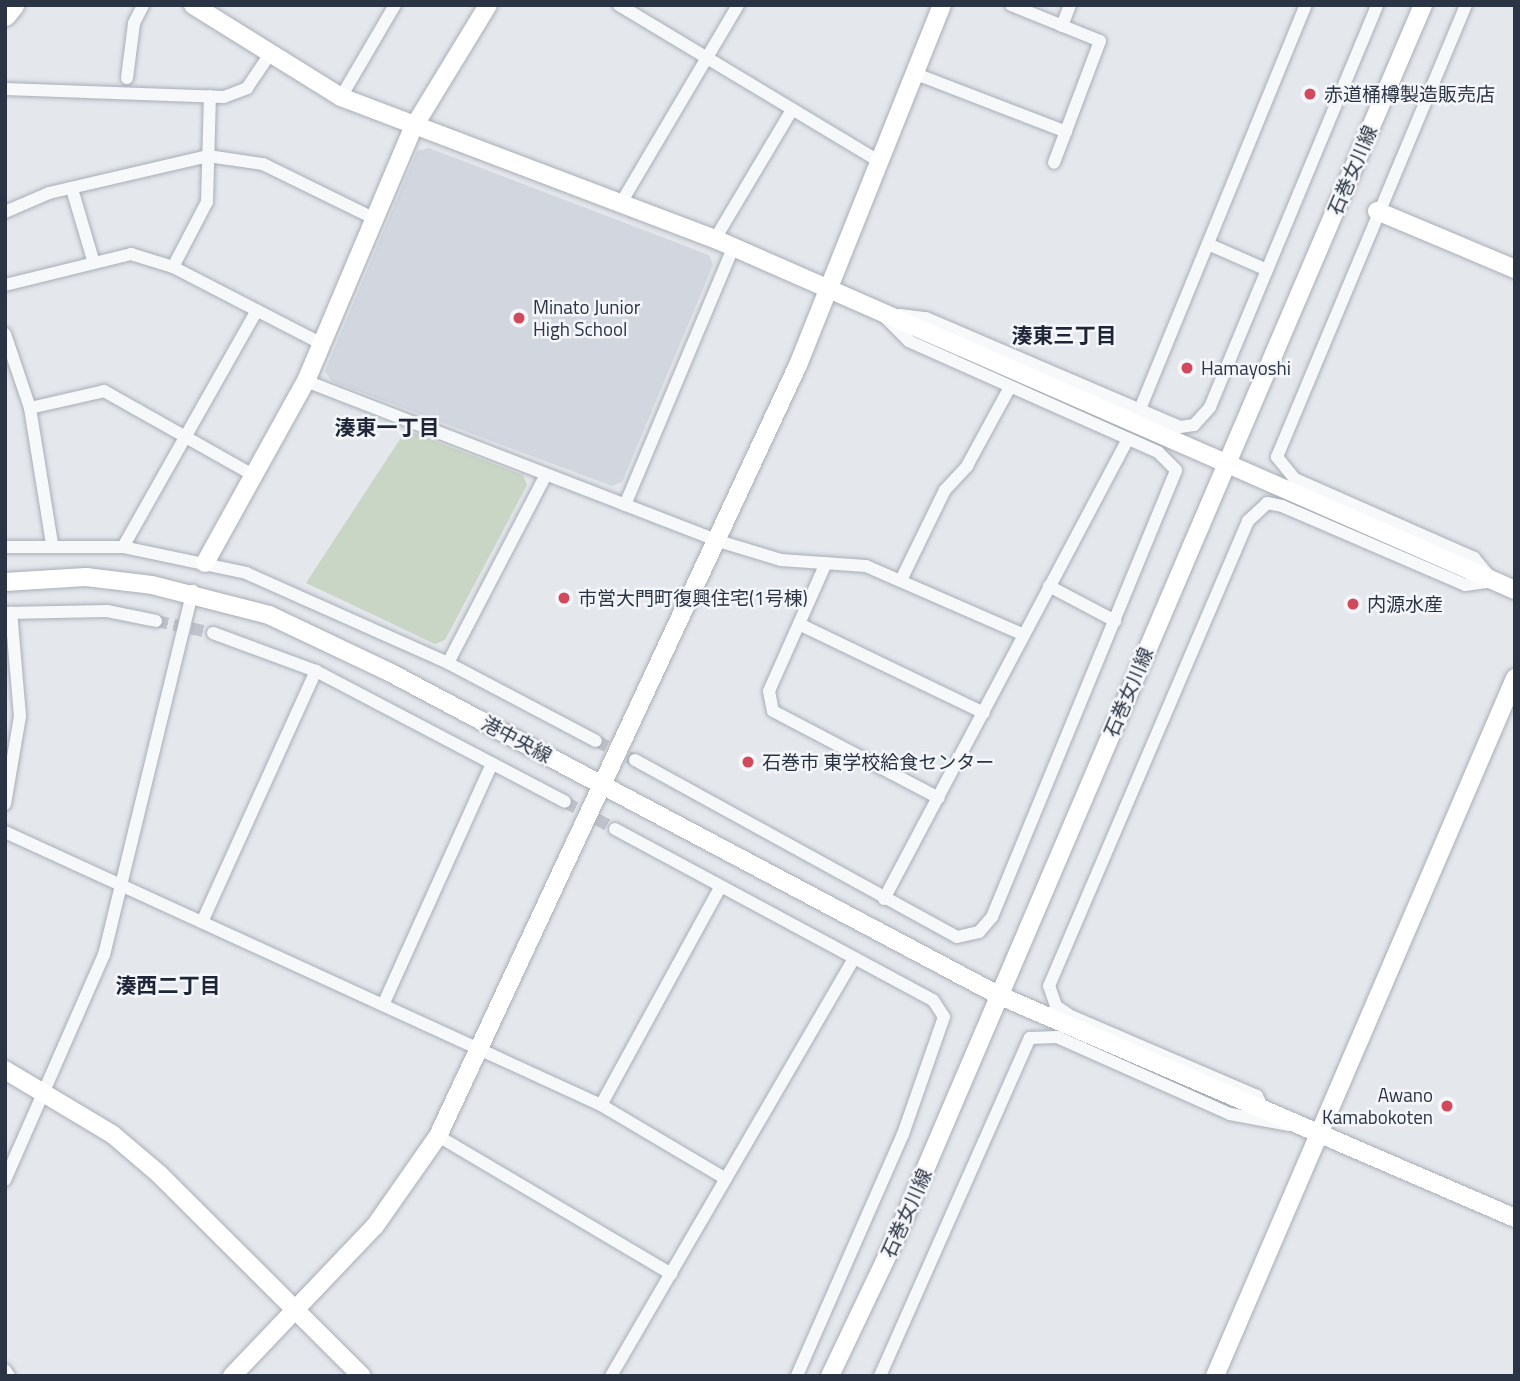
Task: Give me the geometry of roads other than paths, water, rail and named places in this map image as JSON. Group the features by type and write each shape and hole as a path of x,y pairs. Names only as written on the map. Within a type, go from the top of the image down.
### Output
{"highway":[{"path":"5,15 13,5"}],"street":[{"path":"127,78 134,23 143,5"},
{"path":"192,5 268,57 341,97 413,128 715,239 828,291 1515,590"},
{"path":"341,97 395,5"},
{"path":"205,563 306,381 371,217 413,128 488,5"},
{"path":"619,5 880,162"},
{"path":"621,203 738,5"},
{"path":"232,1376 383,1217 438,1136 603,785 828,291 942,5"},
{"path":"1010,5 1100,41 1054,163"},
{"path":"1062,26 1070,5"},
{"path":"1140,409 1210,245 1306,5"},
{"path":"882,313 926,318 1180,426 1203,418 1377,5"},
{"name":"石巻女川線","path":"830,1376 998,995 1423,5"},
{"path":"1466,5 1377,211 1277,457 1295,479 1474,558 1494,581"},
{"path":"5,89 209,96 247,88 268,57"},
{"path":"916,74 1066,132"},
{"path":"173,267 207,202 209,96"},
{"path":"715,239 792,110"},
{"path":"5,212 72,189 208,156 263,164 371,217"},
{"path":"72,189 93,260"},
{"path":"1377,211 1515,269"},
{"path":"1210,245 1267,270"},
{"path":"625,505 733,248"},
{"path":"5,285 93,260 131,254 173,267 322,344"},
{"path":"123,547 257,310"},
{"path":"635,760 957,937 986,926 1177,481 1173,463 1128,439 909,341 882,313"},
{"path":"5,334 30,408 52,544"},
{"path":"306,381 715,540 781,560 866,566 902,578 1024,635"},
{"path":"902,578 945,490 967,466 1010,387"},
{"path":"30,408 104,391 253,475"},
{"path":"884,899 1128,439"},
{"path":"448,663 546,475"},
{"path":"1264,1112 1257,1096 1069,1015 1056,1006 1049,986 1237,546 1248,521 1267,503 1465,585 1494,581"},
{"path":"5,547 52,544 123,547 205,563 306,596 448,663 596,741"},
{"path":"825,563 769,691 773,711 939,799"},
{"name":"港中央線","path":"5,582 86,578 193,592 269,615 391,673 998,995 1319,1136 1515,1218"},
{"path":"1049,586 1115,621"},
{"path":"5,1180 104,955 193,592"},
{"path":"5,804 20,716 8,612 107,611 156,621"},
{"path":"799,624 984,713"},
{"path":"214,633 316,671 565,803"},
{"path":"202,922 316,671"},
{"path":"1215,1376 1515,678"},
{"path":"383,1005 492,764"},
{"path":"614,829 933,1000 944,1017 943,1032 797,1376"},
{"path":"5,832 601,1105 726,1179"},
{"path":"601,1105 720,888"},
{"path":"611,1376 854,959"},
{"path":"880,1376 1030,1038 1057,1037 1230,1114 1296,1126"},
{"path":"5,1070 112,1134 159,1174 362,1376"},
{"path":"438,1136 671,1274"},
{"path":"5,1370 9,1376"}],"tunnel":[{"path":"156,621 213,633"},
{"path":"596,741 635,760"},
{"path":"565,802 615,829"}],"place":[{"name":"赤道桶樽製造販売店","path":"1310,94"},
{"name":"Minato Junior High School","path":"519,318"},
{"name":"Hamayoshi","path":"1187,368"},
{"name":"市営大門町復興住宅(1号棟)","path":"564,598"},
{"name":"内源水産","path":"1353,604"},
{"name":"石巻市 東学校給食センター","path":"748,762"},
{"name":"Awano Kamabokoten","path":"1447,1106"}],"district":[{"name":"湊東三丁目","path":"1064,335"},
{"name":"湊東一丁目","path":"387,427"},
{"name":"湊西二丁目","path":"168,985"}]}
